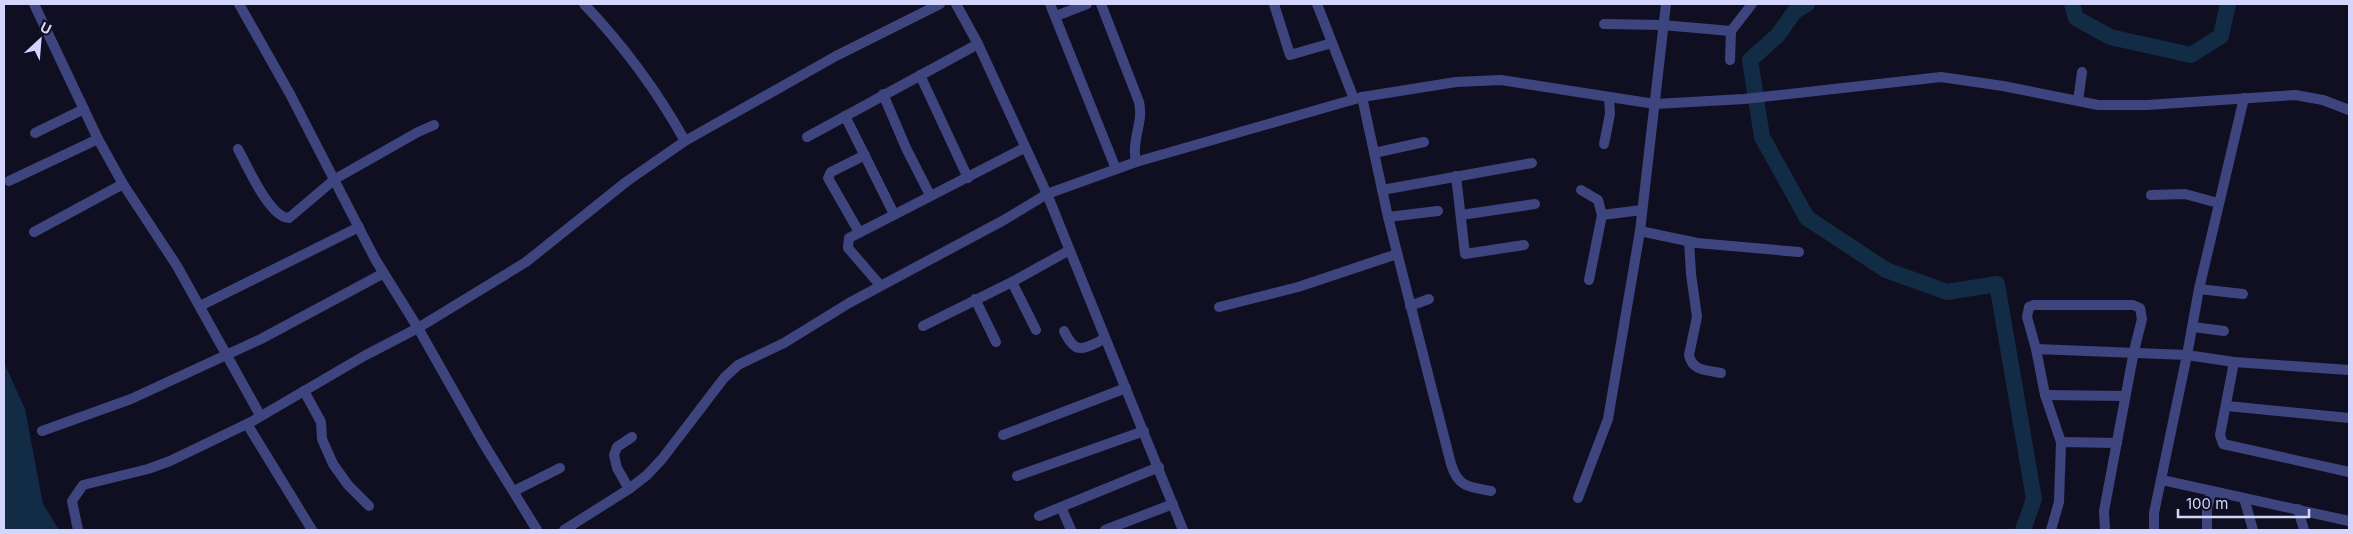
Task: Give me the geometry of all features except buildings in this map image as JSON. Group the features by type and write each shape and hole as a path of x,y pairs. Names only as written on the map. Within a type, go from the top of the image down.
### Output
{"street":[{"path":"34,4 98,139 123,184 200,306 260,415"},
{"path":"238,4 335,178 384,273 418,328 482,441 537,530"},
{"path":"584,4 628,53 660,97 685,141"},
{"path":"78,530 72,501 83,485 156,466 187,454 247,424 364,356 418,328 526,262 626,182 685,141 836,56 940,4"},
{"path":"956,4 978,44 1024,148 1047,194 1068,251 1159,467 1183,530"},
{"path":"1050,4 1116,169"},
{"path":"1056,16 1088,4"},
{"path":"1101,4 1141,111 1134,147 1136,162"},
{"path":"1274,4 1290,55 1332,43"},
{"path":"1317,4 1332,43 1358,98 1374,153 1397,254 1455,477 1469,486 1491,491"},
{"path":"1578,498 1608,419 1640,231 1662,25 1666,4"},
{"path":"1730,60 1731,31 1752,4"},
{"path":"1604,24 1662,25 1731,31"},
{"path":"807,137 978,44"},
{"path":"2078,101 2082,72"},
{"path":"920,75 968,178"},
{"path":"564,530 629,490 662,459 709,397 738,365 784,343 880,286 1004,220 1047,194 1136,162 1358,98 1456,82 1501,80 1525,82 1609,98 1655,104 1744,99 1941,77 2112,106 2274,95 2308,97 2349,110"},
{"path":"883,94 906,148 930,195"},
{"path":"1604,144 1610,114 1609,98"},
{"path":"2154,530 2154,513 2194,326 2199,289 2244,98"},
{"path":"35,133 84,109"},
{"path":"845,116 894,214"},
{"path":"238,149 272,208 285,218 289,218 335,178 434,125"},
{"path":"9,181 98,139"},
{"path":"1374,153 1424,142"},
{"path":"880,286 847,245 848,238 1024,148"},
{"path":"859,232 828,178 831,172 865,154"},
{"path":"1382,190 1532,163"},
{"path":"1456,176 1465,254 1524,246"},
{"path":"34,232 123,184"},
{"path":"1581,190 1598,200 1602,215 1589,280"},
{"path":"2151,195 2185,194 2218,203"},
{"path":"1461,215 1535,204"},
{"path":"1388,217 1438,210"},
{"path":"1602,215 1642,210"},
{"path":"200,306 359,227"},
{"path":"1640,231 1689,241 1799,252"},
{"path":"1689,241 1697,317 1689,355 1690,361 1696,368 1721,373"},
{"path":"923,326 1012,282 1068,251"},
{"path":"1219,307 1298,287 1397,254"},
{"path":"42,431 131,399 261,339 384,273"},
{"path":"1012,282 1036,330"},
{"path":"2199,289 2243,294"},
{"path":"975,299 996,342"},
{"path":"1410,306 1429,299"},
{"path":"2051,530 2060,502 2061,442 2045,395 2036,349 2027,317 2029,307 2034,305 2133,305 2140,308 2142,319 2125,396 2118,444 2104,511 2105,530"},
{"path":"2194,326 2224,331"},
{"path":"1064,331 1069,343 1077,348 1083,349 1104,338"},
{"path":"2036,349 2134,351 2187,355 2234,362 2349,370"},
{"path":"2234,362 2220,435 2223,444 2229,447 2349,472"},
{"path":"1003,435 1126,388"},
{"path":"304,391 321,422 322,439 332,464 348,485 369,506"},
{"path":"2045,395 2125,396"},
{"path":"2227,406 2349,418"},
{"path":"247,424 312,530"},
{"path":"1018,476 1144,431"},
{"path":"629,490 617,468 614,455 617,447 632,438"},
{"path":"2061,442 2118,444"},
{"path":"1039,516 1159,467"},
{"path":"514,491 560,468"},
{"path":"2162,480 2349,521"},
{"path":"2207,530 2207,508 2212,491"},
{"path":"2244,498 2253,530"},
{"path":"1105,530 1173,504"},
{"path":"1061,507 1071,530"},
{"path":"2298,509 2304,530"}],"water":[{"path":"4,363 25,409 43,504 59,530 4,530"}],"waterway":[{"path":"1807,4 1795,11 1778,35 1750,60 1762,137 1807,218 1886,270 1947,292 1997,284 2034,499 2023,530"},
{"path":"2072,4 2076,18 2110,37 2191,55 2221,36 2228,4"}]}
